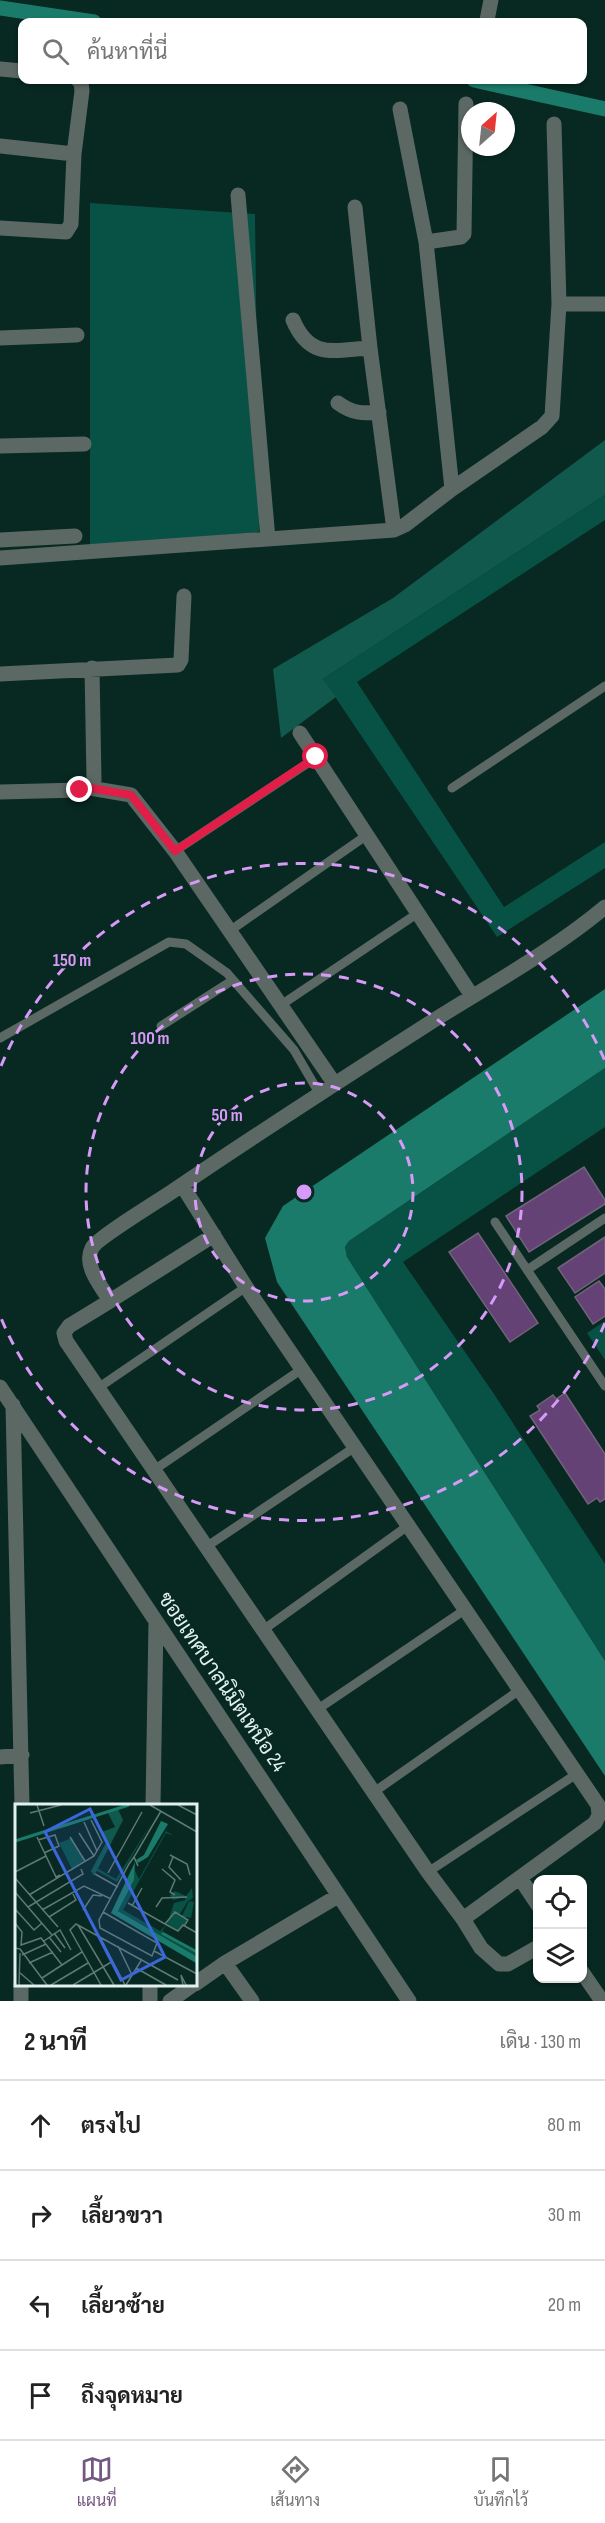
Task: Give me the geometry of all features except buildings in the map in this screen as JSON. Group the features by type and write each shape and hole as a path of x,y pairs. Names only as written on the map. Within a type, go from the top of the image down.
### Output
{"street":[{"path":"487,18 491,0"},
{"path":"0,69 18,71"},
{"path":"0,228 66,232 71,224 74,154 81,84"},
{"path":"400,109 426,242 452,489"},
{"path":"0,558 394,530 405,525 452,489 542,427 552,416 559,304 554,124"},
{"path":"0,146 74,154"},
{"path":"426,242 461,237 464,234 465,156"},
{"path":"238,195 268,539"},
{"path":"355,207 370,348 394,530"},
{"path":"559,304 605,304"},
{"path":"293,320 299,334 313,348 322,350 370,348"},
{"path":"0,338 77,335"},
{"path":"338,403 349,411 359,414 379,412"},
{"path":"0,446 84,444"},
{"path":"0,540 75,536"},
{"path":"0,674 178,665 181,660 184,596"},
{"path":"90,788 94,780 92,668"},
{"path":"300,733 472,996"},
{"path":"0,792 90,788 131,795 175,851 231,930 334,1083"},
{"path":"110,1301 90,1266 94,1245 334,1083 549,947 605,907"},
{"path":"182,1185 246,1287 598,1805 599,1815 595,1823 463,1919"},
{"path":"214,1235 69,1326 64,1333 66,1341 482,1948 499,1964 508,1964 533,1949"},
{"name":"ซอยเทศบาลนิมิตเหนือ 24","path":"0,1387 409,2001"},
{"path":"13,1405 22,1804"},
{"path":"153,1804 156,1621"},
{"path":"0,1756 22,1755"},
{"path":"520,1878 533,1899"},
{"path":"196,1983 225,1963 338,1896"},
{"path":"225,1963 252,2001"},
{"path":"587,1979 602,2001"},
{"path":"170,2001 192,1986"}],"lane":[{"path":"452,788 605,686"},
{"path":"175,851 316,757"},
{"path":"231,930 367,835"},
{"path":"281,1005 418,913"},
{"path":"0,1038 169,942 186,944 233,980 294,1050 319,1093"},
{"path":"161,1026 233,980"},
{"path":"527,1269 605,1218"},
{"path":"495,1222 605,1386"},
{"path":"98,1388 246,1287"},
{"path":"154,1470 302,1369"},
{"path":"206,1547 355,1447"},
{"path":"263,1630 409,1525"},
{"path":"318,1709 466,1609"},
{"path":"374,1792 521,1689"},
{"path":"428,1872 578,1773"}],"shaded area":[{"path":"90,203 255,214 259,532 90,546"},
{"path":"605,440 605,495 323,679 336,697 281,738 273,669 393,598"},
{"path":"605,495 605,520 357,682 504,907 605,842 605,868 497,937 323,679"},
{"path":"605,989 605,1068 349,1241 345,1247 347,1257 605,1661 605,1776 277,1282 265,1238 283,1206"},
{"path":"605,1068 605,1127 403,1262 494,1394 605,1564 605,1661 347,1257 345,1247 349,1241"},
{"path":"605,1321 605,1360 587,1333"}],"waterway":[{"path":"0,8 67,18"},
{"path":"492,84 605,109"}],"route":[{"path":"80,790 90,788 131,795 175,851 316,757"}]}
